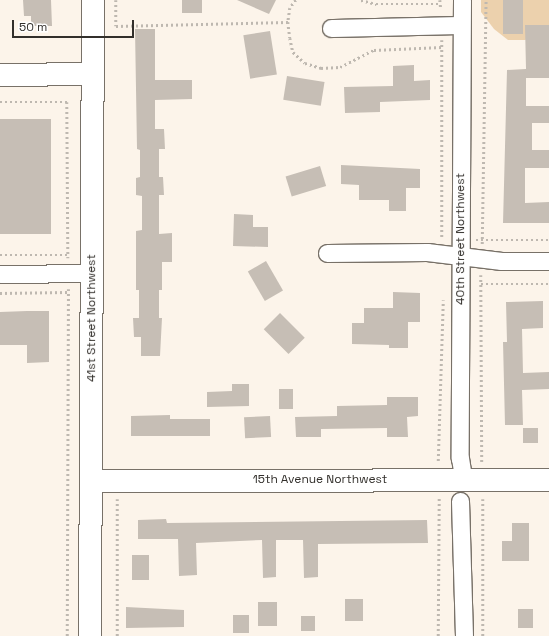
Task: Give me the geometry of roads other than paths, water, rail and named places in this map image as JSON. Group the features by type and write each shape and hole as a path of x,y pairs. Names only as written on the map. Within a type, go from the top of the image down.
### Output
{"main road":[{"name":"41st Street Northwest","path":"90,636 92,0"},
{"path":"0,75 92,74"},
{"name":"15th Avenue Northwest","path":"91,481 463,478 549,480"}],"street":[{"name":"40th Street Northwest","path":"462,0 460,458 463,478"},
{"path":"331,28 461,25"},
{"path":"327,253 427,252 461,258 549,261"},
{"path":"0,274 92,274"},
{"path":"460,501 464,636"}]}
